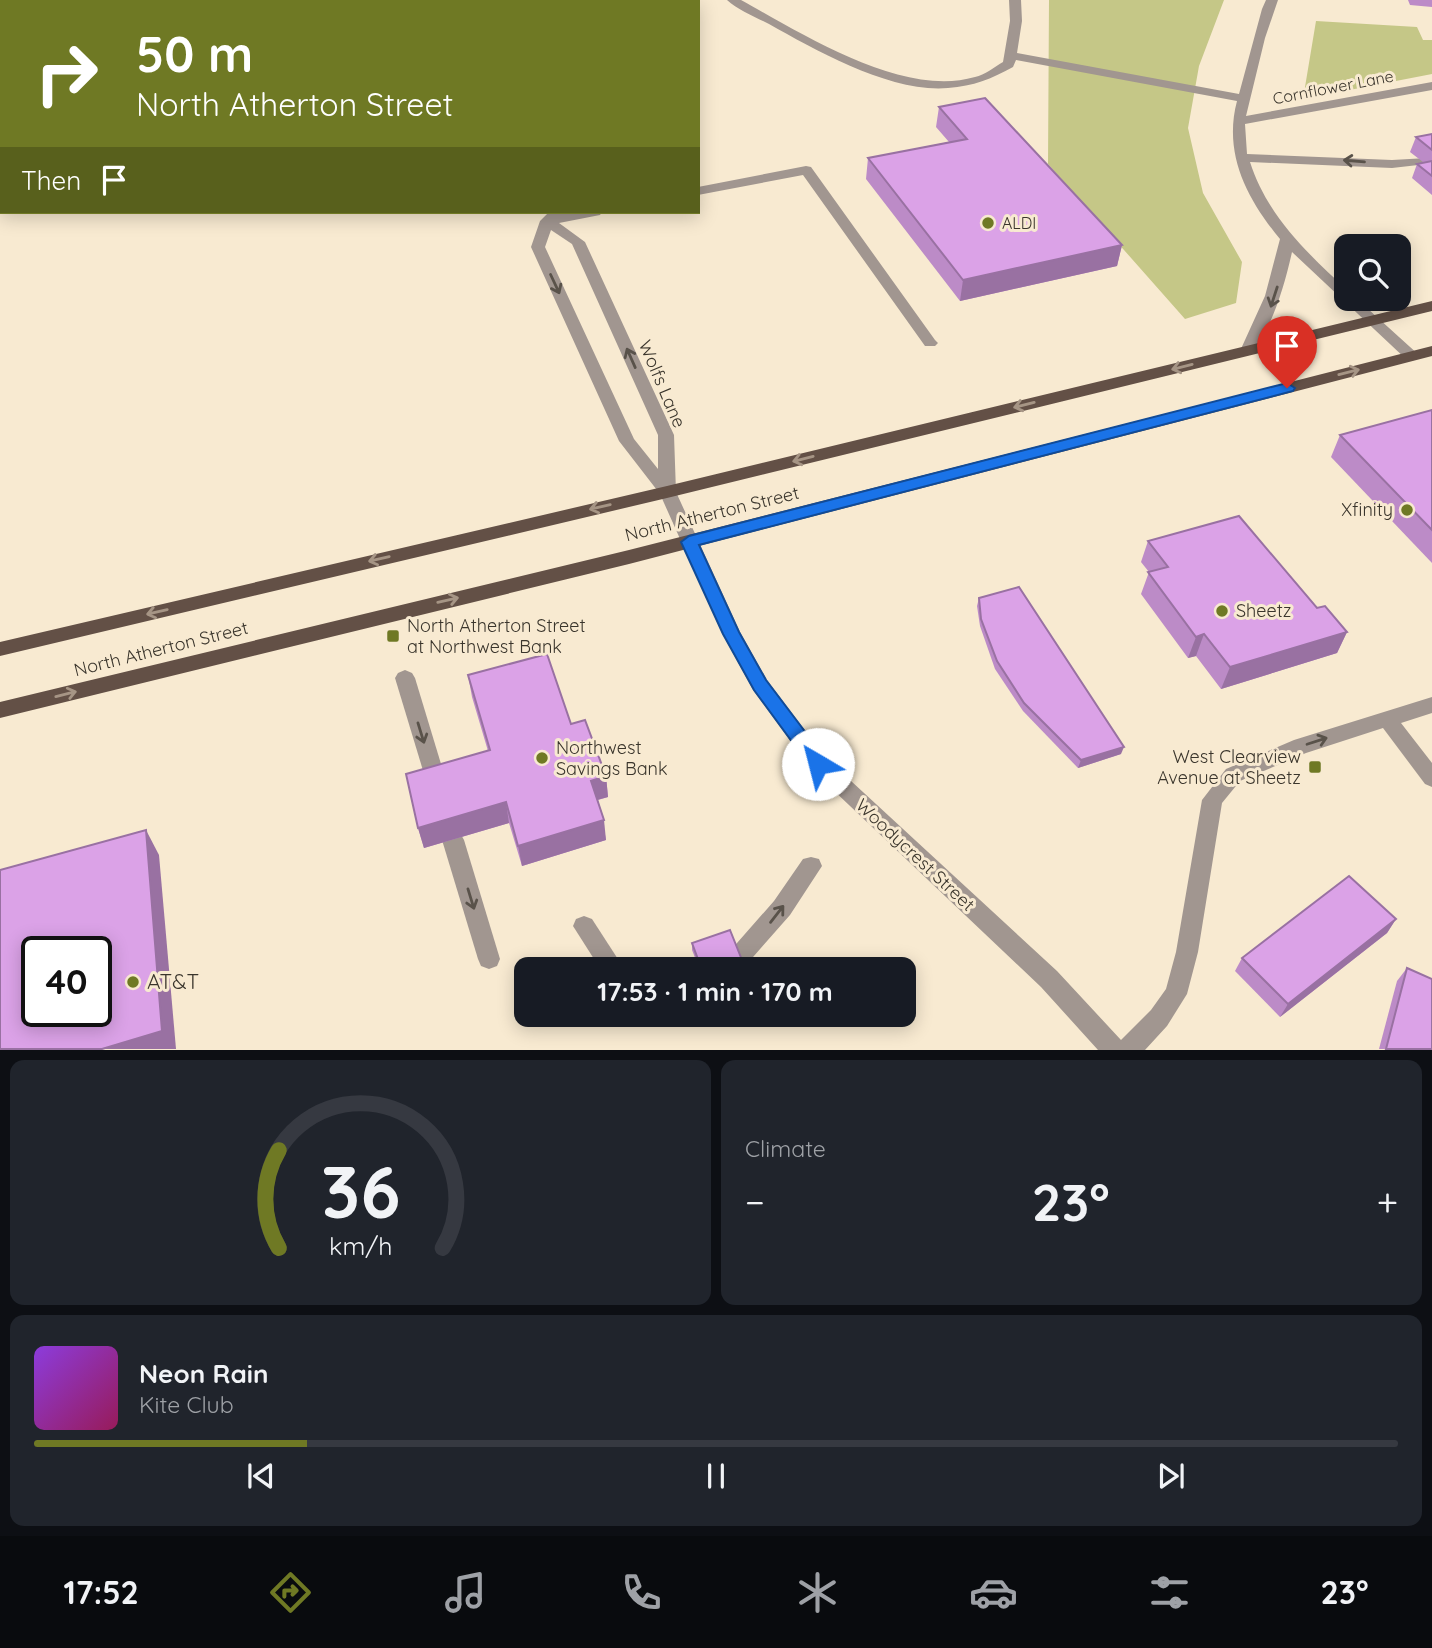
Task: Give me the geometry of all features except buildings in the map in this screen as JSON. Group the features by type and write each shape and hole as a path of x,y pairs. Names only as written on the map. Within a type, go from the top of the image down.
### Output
{"main road":[{"name":"North Atherton Street","path":"0,649 667,492 1432,306"},
{"name":"North Atherton Street","path":"0,710 689,542 1432,351"}],"street":[{"path":"733,0 834,54 909,82 956,83 987,78 1001,71 1012,57 1015,0"},
{"path":"1272,0 1264,18 1240,121 1242,159 1254,191 1287,239 1334,285"},
{"path":"1012,57 1245,99"},
{"name":"Cornflower Lane","path":"1240,121 1430,88"},
{"path":"1242,159 1392,164 1422,161"},
{"path":"700,191 806,170 930,343"},
{"path":"574,214 552,216 538,247 627,441 667,492"},
{"name":"Wolfs Lane","path":"552,216 578,242 666,435 667,492"},
{"path":"1248,351 1268,315 1280,279 1287,239"},
{"path":"1362,311 1412,356"},
{"name":"Woodycrest Street","path":"667,492 732,634 760,685 818,764 1049,979 1114,1049"},
{"path":"405,678 438,787"},
{"path":"1128,1049 1159,1018 1176,994 1187,952 1212,800 1233,775 1301,746 1432,705"},
{"path":"1387,719 1432,778"},
{"path":"453,840 489,959"},
{"path":"739,957 762,934 811,866"},
{"path":"584,926 605,957"}],"green space":[{"path":"1049,0 1224,0 1199,66 1188,128 1203,193 1242,262 1236,303 1185,319 1048,164"},
{"path":"1316,21 1417,27 1423,40 1432,40 1432,74 1303,99"}],"place":[{"name":"ALDI","path":"988,223"},
{"name":"Xfinity","path":"1407,510"},
{"name":"Sheetz","path":"1222,611"},
{"name":"North Atherton Street at Northwest Bank","path":"393,636"},
{"name":"Northwest Savings Bank","path":"542,758"},
{"name":"West Clearview Avenue at Sheetz","path":"1315,767"},
{"name":"AT&T","path":"133,982"}],"route":[{"path":"818,764 760,685 732,634 689,542 1287,388"}]}
